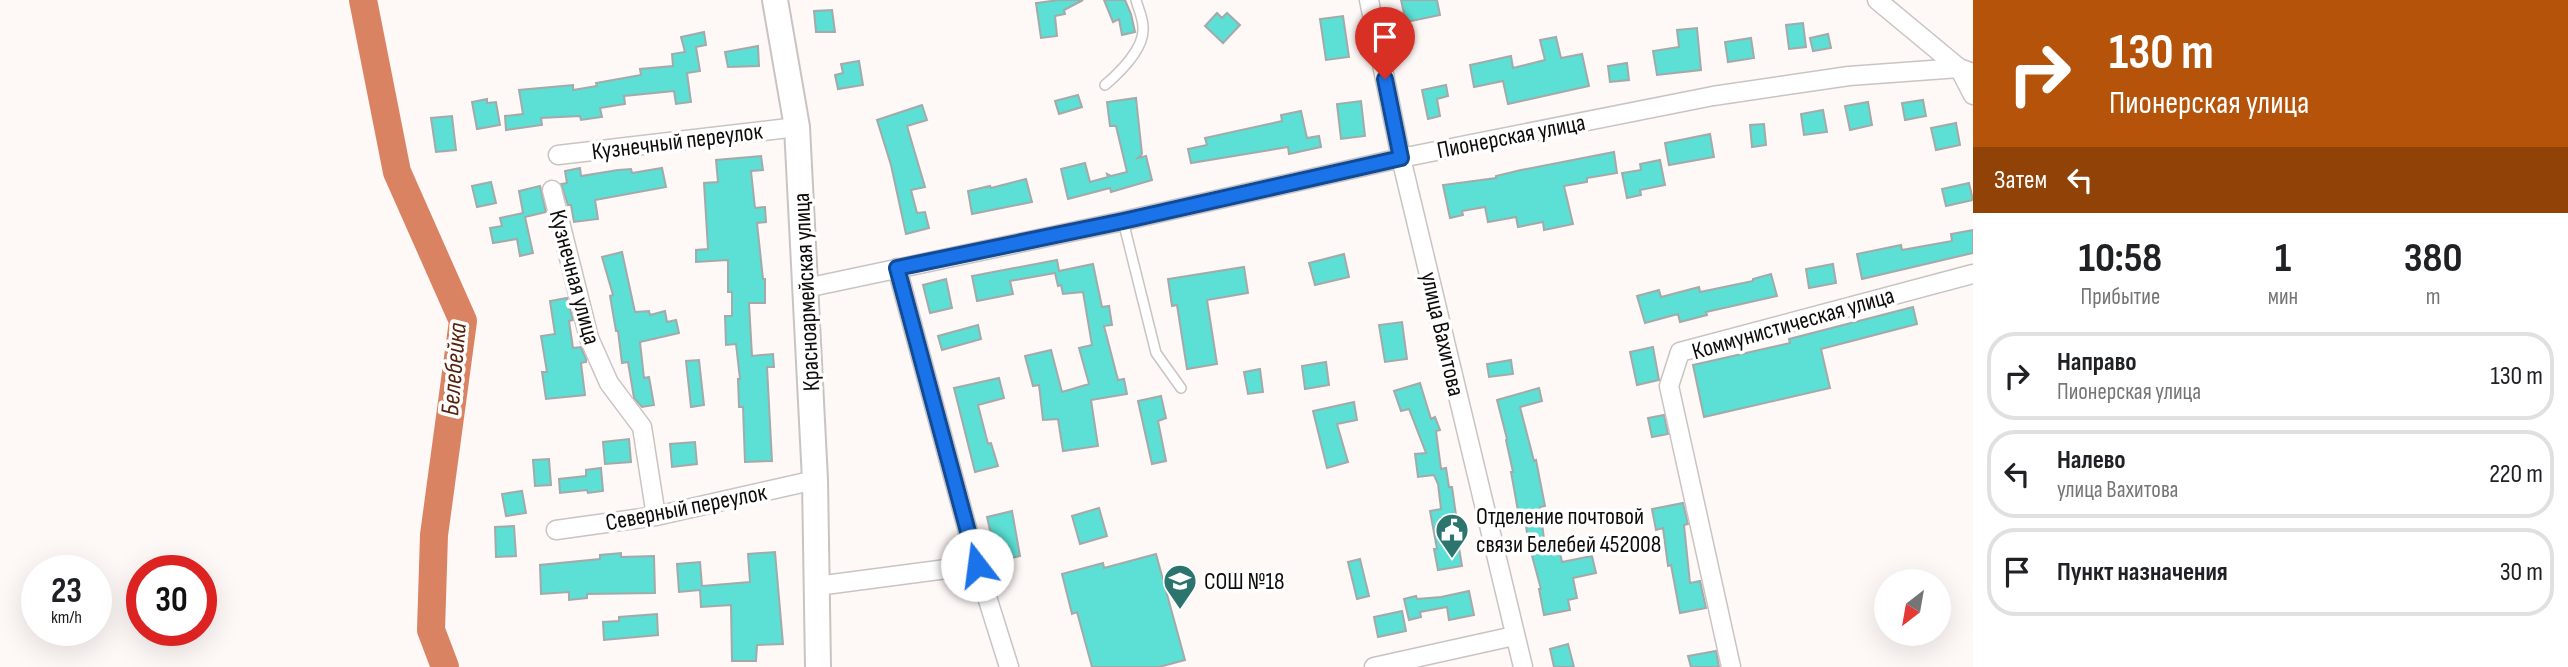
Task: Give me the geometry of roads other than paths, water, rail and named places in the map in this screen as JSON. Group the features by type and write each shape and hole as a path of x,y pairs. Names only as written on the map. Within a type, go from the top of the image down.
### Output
{"main road":[{"name":"Красноармейская улица","path":"775,0 797,127 815,480 818,667"}],"street":[{"name":"улица Вахитова","path":"1369,0 1401,158 1522,667"},
{"path":"1877,0 1966,70 1973,95"},
{"name":"Пионерская улица","path":"806,288 1123,221 1401,158 1713,96 1849,76 1966,70"},
{"name":"Кузнечный переулок","path":"558,155 797,127"},
{"name":"Кузнечная улица","path":"552,190 589,338 609,383 642,427 656,516"},
{"path":"897,268 977,565 1009,667"},
{"name":"Коммунистическая улица","path":"1731,667 1669,386 1679,352 1973,274"},
{"name":"Северный переулок","path":"556,530 656,516 815,480"},
{"path":"817,586 977,565"},
{"path":"1374,667 1514,636"}],"lane":[{"path":"1105,85 1124,69 1141,39 1143,27 1136,0"},
{"path":"1123,221 1156,353 1181,388"}],"waterway":[{"name":"Белебейка","path":"363,0 397,172 463,321 434,535 431,630 445,667"}],"place":[{"name":"Отделение почтовой связи Белебей 452008","path":"1452,560"},
{"name":"СОШ №18","path":"1180,611"}]}
